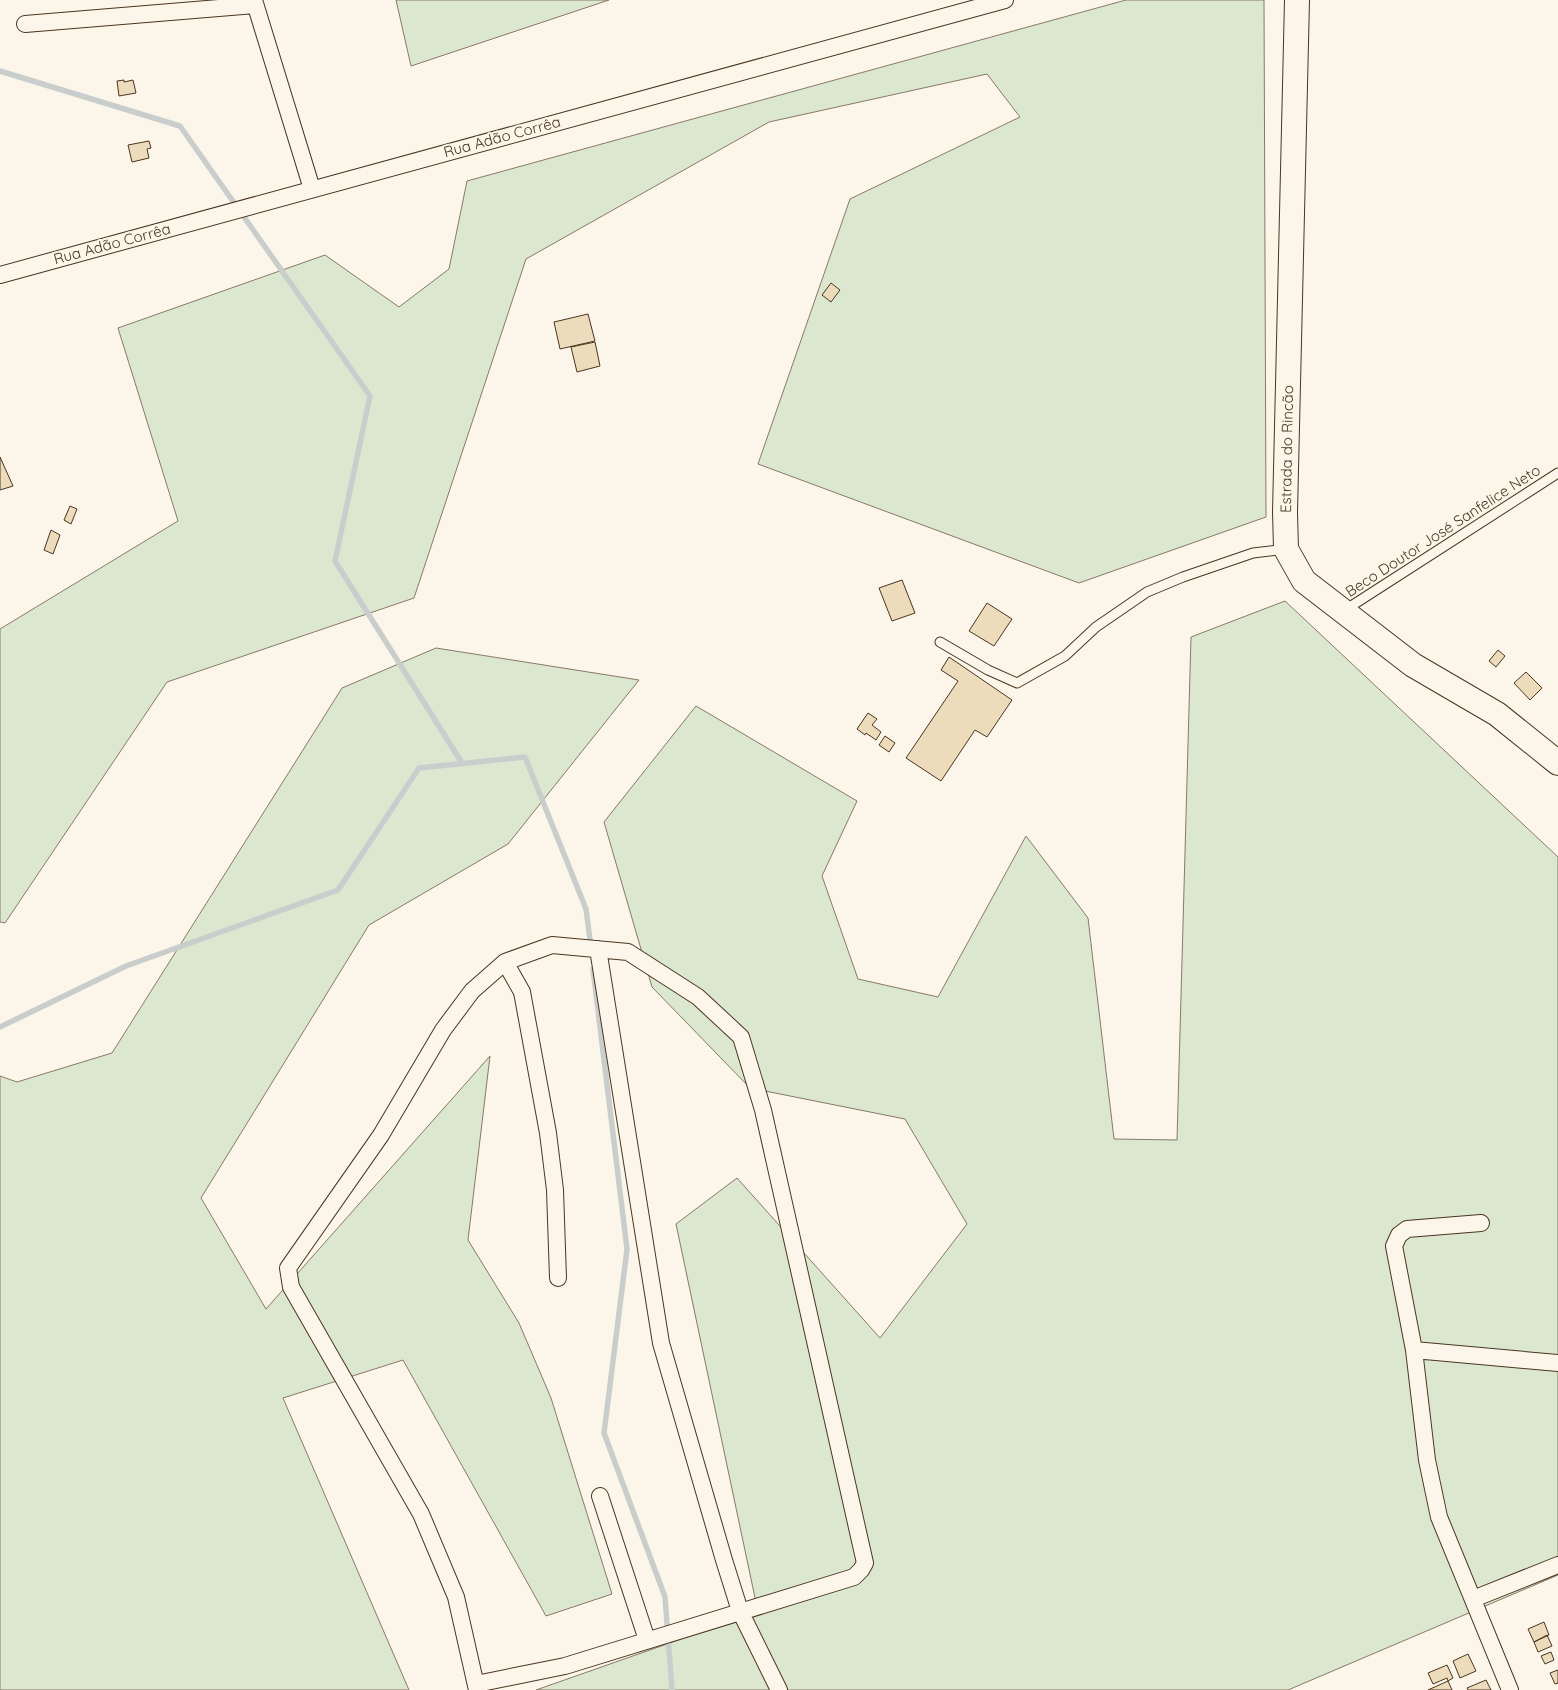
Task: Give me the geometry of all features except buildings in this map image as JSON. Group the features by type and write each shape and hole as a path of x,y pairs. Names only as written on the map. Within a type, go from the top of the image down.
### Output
{"street":[{"name":"Rua Adão Corrêa","path":"0,275 1005,0"},
{"name":"Estrada do Rincão","path":"1298,0 1285,492 1286,549 1304,581 1342,611 1413,665 1497,714 1558,763"},
{"path":"25,24 254,3 312,189"},
{"path":"552,945 628,952 698,998 741,1037 763,1110 865,1563 854,1577 565,1666 476,1687 456,1598 421,1514 291,1287 288,1268 381,1136 443,1030 472,991 505,962 552,945"},
{"path":"598,949 661,1343 740,1611 779,1690"},
{"path":"505,962 522,992 548,1133 555,1190 558,1278"},
{"path":"1481,1224 1407,1229 1399,1235 1394,1246 1414,1350 1427,1460 1439,1517 1510,1690"},
{"path":"1414,1350 1558,1363"},
{"path":"600,1496 647,1640"},
{"path":"1473,1599 1558,1565"}],"lane":[{"name":"Beco Doutor José Sanfelice Neto","path":"1342,611 1558,473"},
{"path":"940,642 988,670 1017,683 1065,656 1096,627 1146,592 1253,553 1286,549"}],"green space":[{"path":"396,0 609,0 411,66"},
{"path":"1126,0 1264,0 1266,517 1079,583 758,464 850,199 1020,117 987,74 769,122 526,259 414,598 167,682 5,923 0,922 0,629 178,521 118,328 325,255 399,307 449,269 467,181"},
{"path":"1285,601 1558,857 1558,1575 1288,1690 536,1690 758,1612 676,1224 737,1178 880,1338 967,1224 905,1119 750,1088 652,987 604,822 696,706 857,801 822,876 858,979 938,997 1026,836 1088,918 1114,1139 1177,1140 1191,637"},
{"path":"436,648 639,680 508,844 369,925 201,1198 266,1309 490,1056 468,1240 519,1323 551,1398 612,1594 546,1616 403,1360 283,1398 409,1690 0,1690 0,1076 17,1082 112,1053 342,688"}],"waterway":[{"path":"0,71 180,126 370,396 335,561 462,763"},
{"path":"0,1027 126,966 338,890 419,768 525,757 586,909 591,947"},
{"path":"593,969 627,1249 604,1433 665,1597 672,1690"}]}
